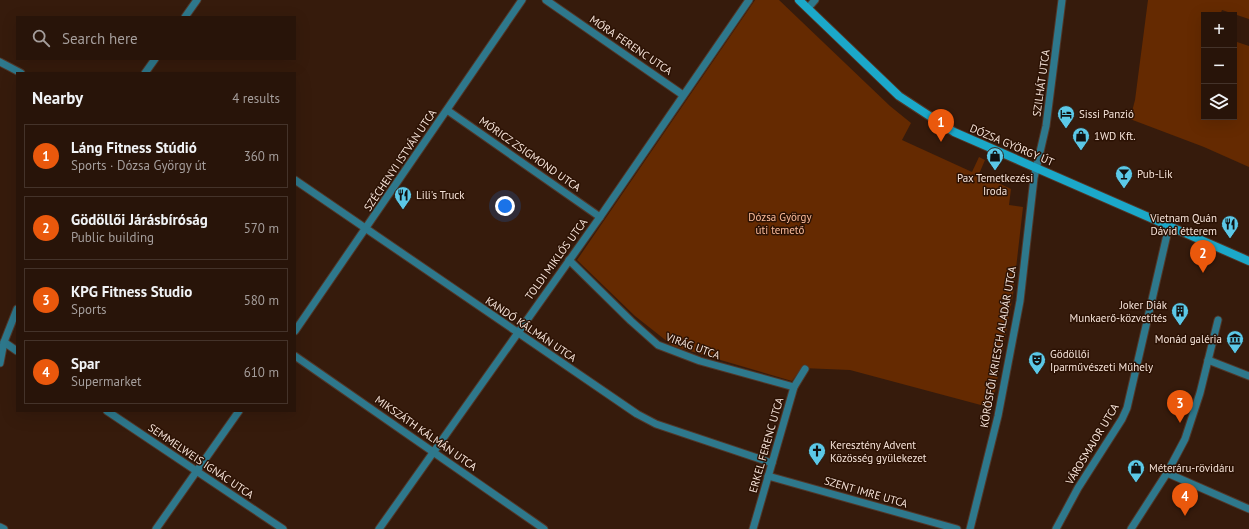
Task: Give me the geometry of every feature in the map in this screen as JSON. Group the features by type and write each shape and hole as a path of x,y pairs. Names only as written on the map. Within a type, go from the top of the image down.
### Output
{"main road":[{"name":"DÓZSA GYÖRGY ÚT","path":"799,0 899,96 922,113 954,132 1249,261"}],"street":[{"path":"186,16 197,0"},
{"name":"SZÉCHENYI ISTVÁN UTCA","path":"296,329 366,229 522,0"},
{"name":"MÓRA FERENC UTCA","path":"546,0 683,95"},
{"name":"TOLDI MIKLÓS UTCA","path":"379,529 434,453 516,333 600,217 749,0"},
{"path":"808,8 815,0"},
{"name":"SZILHÁT UTCA","path":"1038,168 1046,126 1062,0"},
{"path":"146,72 154,60"},
{"path":"0,62 19,72"},
{"name":"MÓRICZ ZSIGMOND UTCA","path":"447,110 600,217"},
{"name":"KÖRÖSFŐI KRIESCH ALADÁR UTCA","path":"970,529 1008,371 1020,301 1034,178 1038,168"},
{"name":"KANDÓ KÁLMÁN UTCA","path":"296,181 516,333 645,419 772,463"},
{"name":"VÁROSMAJOR UTCA","path":"1056,529 1078,488 1122,419 1127,408 1168,226"},
{"name":"VIRÁG UTCA","path":"569,260 631,321 658,345 700,361 794,387"},
{"path":"0,364 4,342 16,311"},
{"path":"1131,529 1167,473 1185,439 1200,393 1218,320"},
{"path":"4,342 16,350"},
{"name":"MIKSZÁTH KÁLMÁN UTCA","path":"296,357 544,529"},
{"path":"1208,360 1249,376"},
{"name":"ERKEL FERENC UTCA","path":"753,529 794,387 805,369"},
{"name":"SEMMELWEIS IGNÁC UTCA","path":"108,412 283,529"},
{"path":"156,529 238,412"},
{"path":"1167,473 1249,509"},
{"name":"SZENT IMRE UTCA","path":"768,476 957,529"},
{"path":"0,527 4,529"}],"green space":[{"name":"Dózsa György úti temető","path":"755,0 779,0 890,106 911,123 902,140 972,172 979,157 985,160 979,174 1011,189 1009,205 1023,207 1013,295 992,408 850,370 802,368 792,381 673,346 635,316 577,260"},
{"path":"1148,0 1249,0 1249,19 1237,15 1237,12 1222,10 1221,12 1201,12 1201,120 1237,120 1237,42 1249,46 1249,167 1204,147 1130,119 1135,100"}],"place":[{"name":"Sissi Panzió","path":"1066,129"},
{"name":"Láng Fitness Stúdió","path":"941,142"},
{"name":"1WD Kft.","path":"1081,151"},
{"name":"Pax Temetkezési Iroda","path":"995,171"},
{"name":"Pub-Lik","path":"1124,189"},
{"name":"Lili's Truck","path":"403,210"},
{"name":"Vietnam Quán Dávid étterem","path":"1230,239"},
{"name":"Gödöllői Járásbíróság","path":"1203,273"},
{"name":"Joker Diák Munkaerő-közvetítés","path":"1180,326"},
{"name":"Monád galéria","path":"1235,354"},
{"name":"Gödöllői Iparművészeti Műhely","path":"1037,375"},
{"name":"KPG Fitness Studio","path":"1180,423"},
{"name":"Keresztény Advent Közösség gyülekezet","path":"817,466"},
{"name":"Méteráru-rövidáru","path":"1136,483"},
{"name":"Spar","path":"1185,516"}]}
